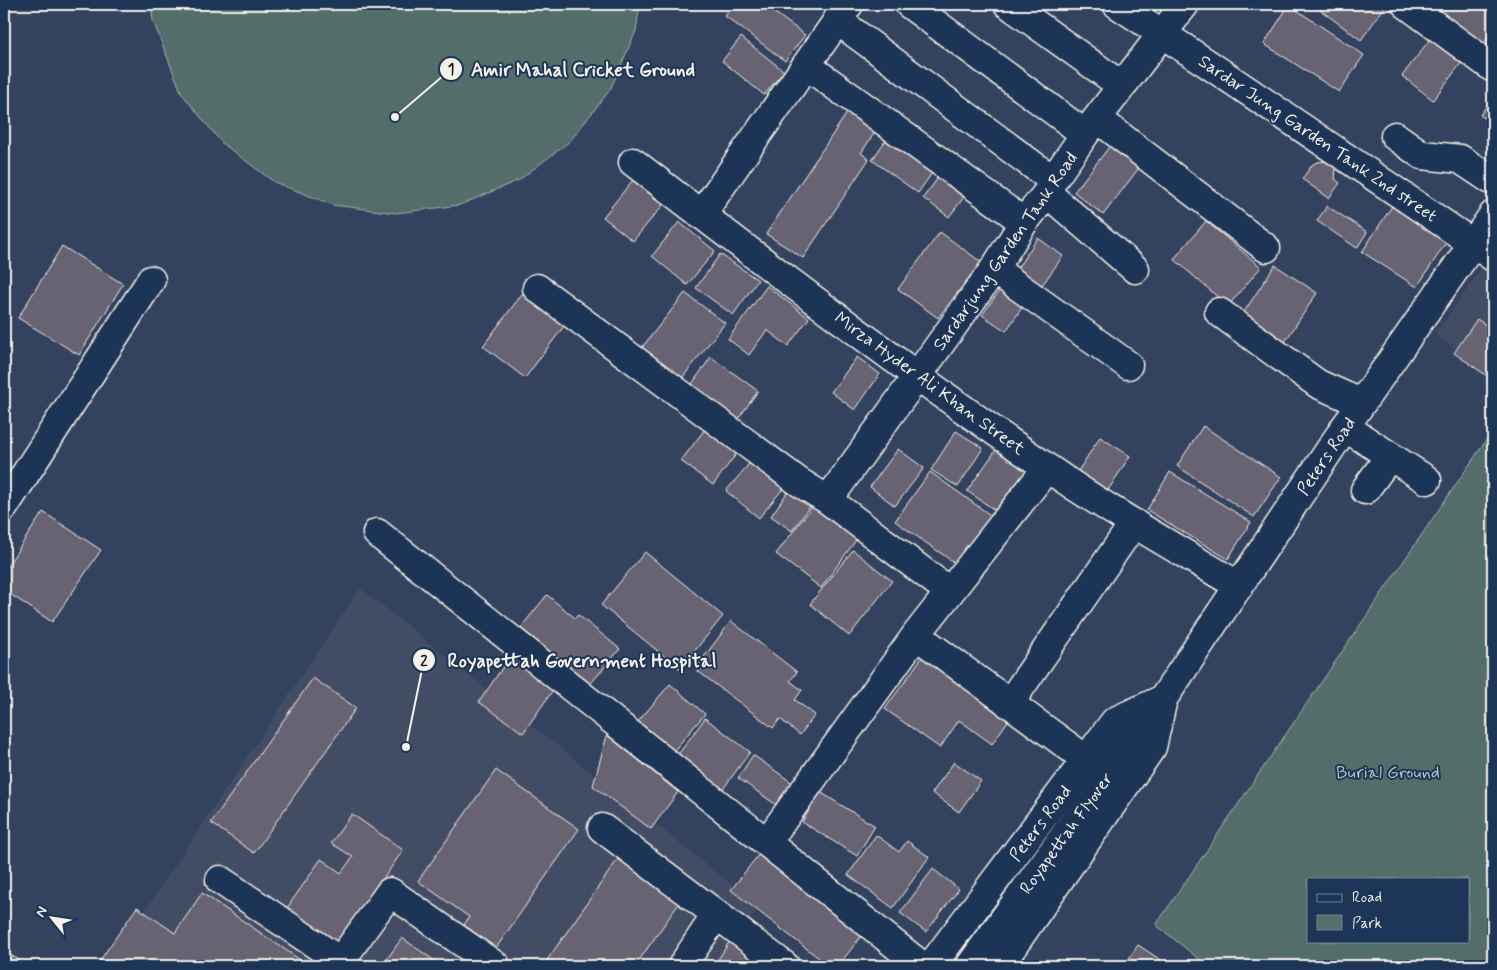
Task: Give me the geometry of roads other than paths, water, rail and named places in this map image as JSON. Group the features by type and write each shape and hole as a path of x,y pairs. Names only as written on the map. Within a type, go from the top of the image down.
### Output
{"street":[{"path":"909,4 1092,127 1266,248"},
{"path":"1008,4 1122,86"},
{"name":"Sardar Jung Garden Tank 2nd street","path":"1117,4 1483,250"},
{"name":"Sardarjung Garden Tank Road","path":"828,500 994,269 1024,222 1092,127 1185,4"},
{"path":"1406,4 1493,68"},
{"path":"701,215 843,12 1050,187 1135,269"},
{"path":"806,65 1024,222"},
{"path":"1395,136 1422,155 1460,159 1493,181"},
{"name":"Mirza Hyder Ali Khan Street","path":"633,162 701,215 918,376 1047,468 1239,586"},
{"name":"Peters Road","path":"998,966 1152,747 1163,699 1345,427 1361,404 1483,250 1493,215"},
{"path":"994,269 1128,365"},
{"path":"4,507 151,280"},
{"path":"537,288 799,482 828,500 950,592"},
{"path":"1220,312 1318,384 1361,404"},
{"path":"1345,427 1427,480"},
{"path":"1365,490 1390,456"},
{"path":"767,842 916,635 1047,468"},
{"path":"1009,704 1134,523"},
{"path":"378,533 922,966"},
{"path":"916,635 1095,771"},
{"name":"Peters Road","path":"931,966 1095,771 1116,721 1163,699"},
{"name":"Royapettah Flyover","path":"970,966 1095,771"},
{"path":"602,828 785,966"},
{"path":"220,880 339,964 390,892 496,966"},
{"path":"682,966 716,915"}],"place":[{"name":"Amir Mahal Cricket Ground","path":"395,117"},
{"name":"Royapettah Government Hospital","path":"406,747"}],"park label":[{"name":"Burial Ground","path":"1388,772"}]}
